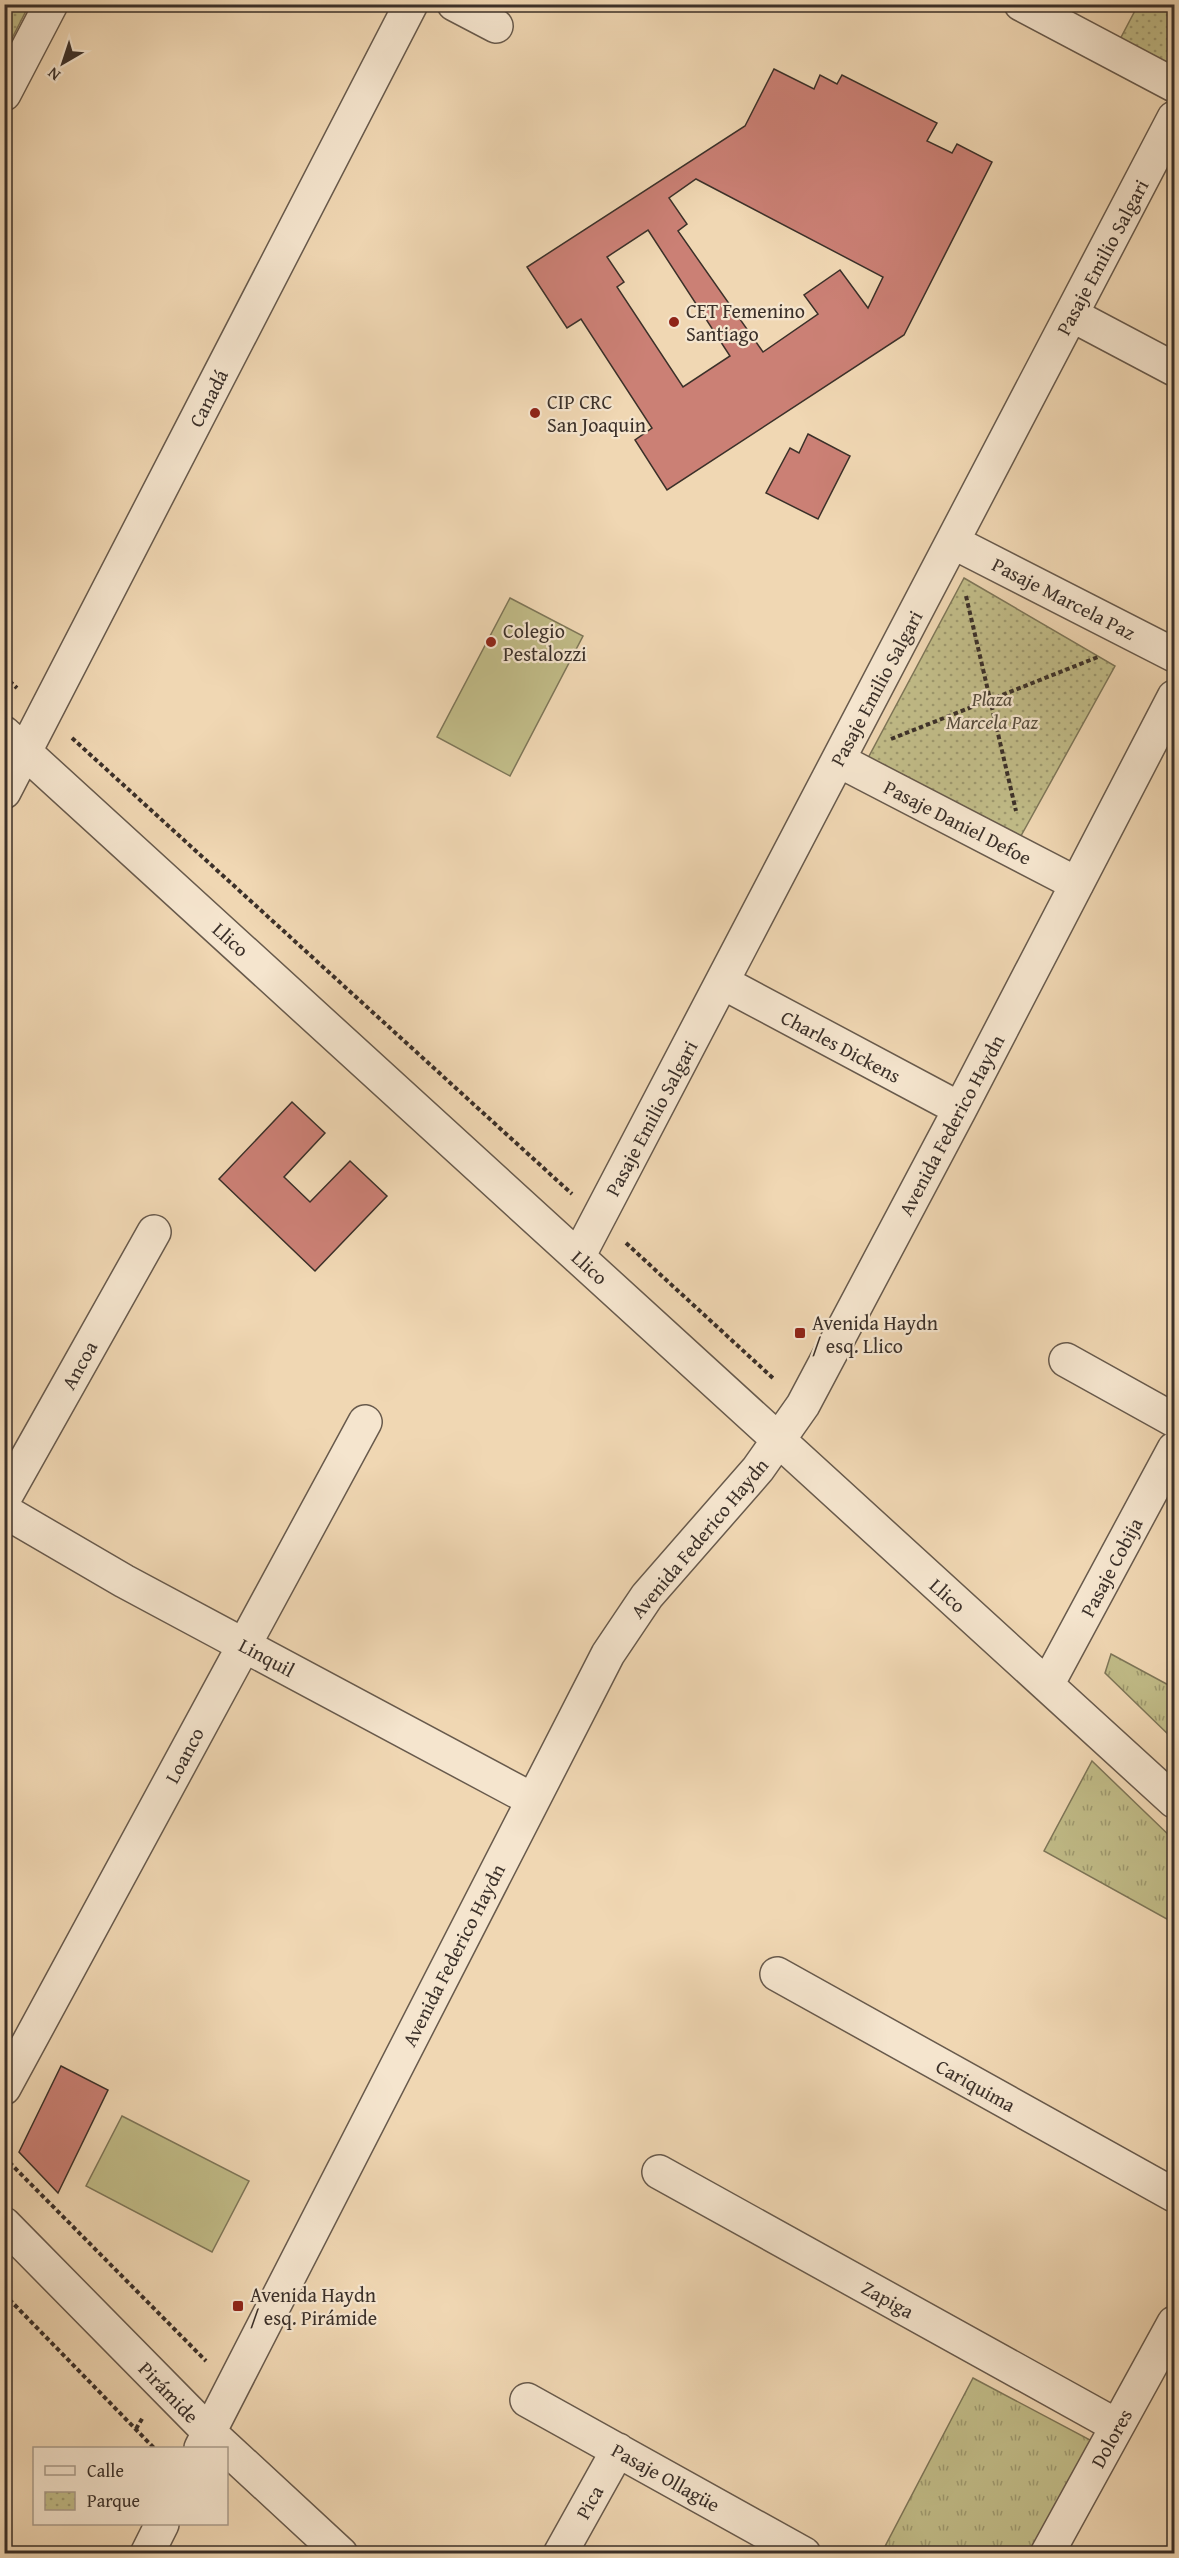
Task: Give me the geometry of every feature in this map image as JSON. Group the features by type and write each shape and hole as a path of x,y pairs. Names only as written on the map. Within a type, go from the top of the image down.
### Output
{"street":[{"path":"4,94 51,4"},
{"path":"454,4 496,26"},
{"path":"1021,4 1174,85"},
{"name":"Canadá","path":"4,792 15,743 407,6"},
{"name":"Pasaje Emilio Salgari","path":"578,1257 1174,118"},
{"path":"1072,315 1174,369"},
{"name":"Pasaje Marcela Paz","path":"953,542 1174,655"},
{"name":"Avenida Federico Haydn","path":"205,2440 592,1684 626,1625 647,1596 736,1496 779,1441 803,1405 1174,697"},
{"name":"Llico","path":"15,743 1174,1801"},
{"name":"Pasaje Daniel Defoe","path":"838,760 1077,884"},
{"name":"Charles Dickens","path":"722,982 960,1109"},
{"name":"Ancoa","path":"4,1498 154,1232"},
{"path":"1066,1360 1174,1420"},
{"name":"Loanco","path":"4,2088 365,1422"},
{"name":"Pasaje Cobija","path":"1047,1685 1174,1449"},
{"name":"Linquil","path":"4,1511 106,1571 532,1800"},
{"name":"Cariquima","path":"777,1974 1174,2195"},
{"name":"Zapiga","path":"659,2172 1118,2426"},
{"name":"Pirámide","path":"4,2224 205,2440"},
{"name":"Dolores","path":"1047,2553 1174,2323"},
{"name":"Pasaje Ollagüe","path":"527,2400 804,2553"},
{"name":"Pica","path":"560,2553 618,2450"},
{"name":"Pirámide","path":"228,2459 340,2553"},
{"path":"147,2553 161,2525"}],"path":[{"path":"953,542 1028,858"},
{"path":"838,760 1144,639"},
{"path":"4,676 19,689"},
{"path":"67,733 803,1405"},
{"path":"4,2157 232,2387"},
{"path":"4,2294 153,2447"}],"green space":[{"path":"4,5 29,5 5,52"},
{"path":"1138,5 1174,5 1174,75 1117,45"},
{"name":"Plaza Marcela Paz","path":"964,578 1115,666 1017,843 867,760"},
{"path":"510,598 583,636 510,776 437,737"},
{"path":"1111,1654 1174,1688 1174,1740 1105,1673"},
{"path":"1092,1761 1174,1840 1174,1923 1044,1851"},
{"path":"122,2116 249,2181 212,2252 86,2186"},
{"path":"973,2378 1092,2441 1033,2553 881,2554"}],"building":[{"path":"774,69 814,89 820,75 837,84 842,75 937,123 927,141 952,153 957,144 992,162 904,335 667,490 635,440 652,428 581,319 567,328 527,267 745,126","holes":["696,179 883,277 868,308 840,270 804,295 818,314 763,352 678,231 687,224 669,198"]},
{"name":"CET Femenino Santiago","path":"648,230 730,356 683,387 617,287 624,282 607,257"},
{"path":"808,434 850,456 818,519 766,493 790,448 799,453"},
{"path":"292,1102 325,1133 284,1177 310,1202 350,1161 387,1196 315,1271 219,1179"},
{"path":"61,2066 108,2090 58,2193 19,2152"}],"place":[{"name":"CET Femenino Santiago","path":"674,322"},
{"name":"CIP CRC San Joaquin","path":"535,413"},
{"name":"Colegio Pestalozzi","path":"491,642"},
{"name":"Avenida Haydn / esq. Llico","path":"800,1333"},
{"name":"Avenida Haydn / esq. Pirámide","path":"238,2306"}]}
